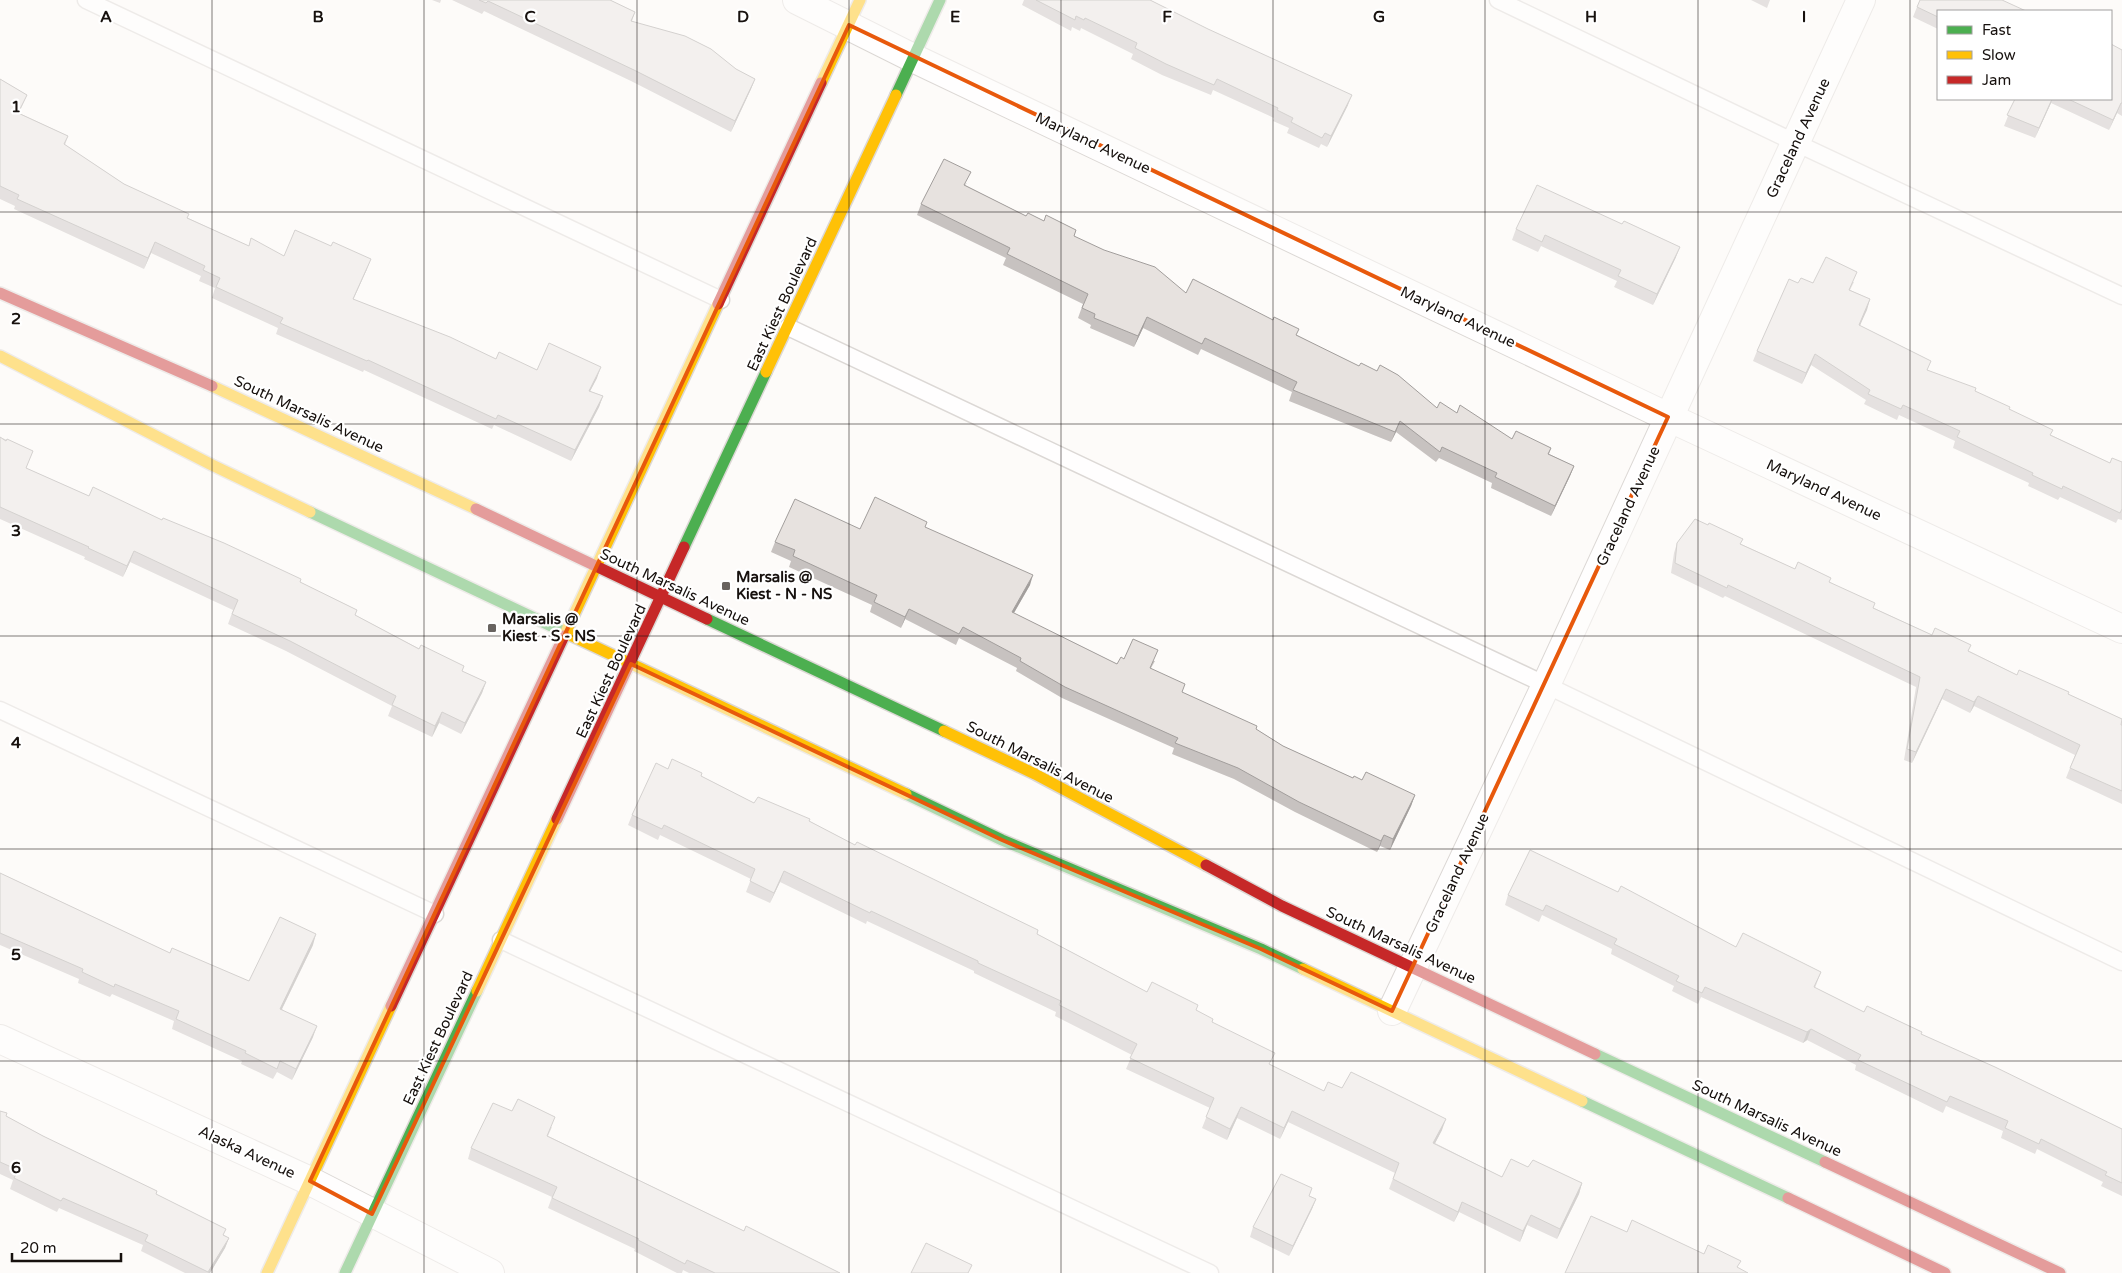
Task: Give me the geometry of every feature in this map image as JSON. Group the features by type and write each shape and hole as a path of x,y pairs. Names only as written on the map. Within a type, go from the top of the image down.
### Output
{"main road":[{"path":"267,1273 860,0"},
{"name":"East Kiest Boulevard","path":"345,1273 940,0"},
{"name":"South Marsalis Avenue","path":"0,293 71,326 249,402 1035,774 1282,906 2060,1273"},
{"path":"0,356 212,465 1002,840 1261,949 1945,1273"}],"street":[{"name":"Maryland Avenue","path":"797,0 913,58 1668,417 2122,629"},
{"name":"Graceland Avenue","path":"1392,1011 1546,685 1861,0"},
{"name":"Alaska Avenue","path":"0,1039 310,1181 490,1273"}],"lane":[{"path":"86,0 721,300"},
{"path":"1498,0 2122,296"},
{"path":"788,327 1546,685 2122,962"},
{"path":"0,710 435,914"},
{"path":"501,940 1210,1273"}],"highlighted area":[{"path":"849,25 1668,417 1392,1011 1261,949 1002,840 631,664 372,1214 310,1181"}],"building":[{"path":"479,0 610,0 635,12 631,21 685,36 711,49 736,69 755,79 735,121 634,70 488,1 486,3"},
{"path":"1036,0 1150,0 1208,29 1352,95 1331,136 1325,133 1322,138 1291,122 1293,118 1277,110 1278,108 1217,79 1214,85 1166,64 1135,48 1137,43 1085,18 1084,20 1076,16 1075,20"},
{"path":"1920,0 2002,0 2024,10 1937,10 1937,17 1917,7"},
{"path":"2112,45 2122,50 2122,103 2113,120 2070,100 2112,100"},
{"path":"0,79 27,95 18,113 68,136 64,144 124,184 189,214 187,218 249,246 251,238 284,256 295,230 331,246 333,242 371,259 353,299 450,337 496,359 499,352 537,370 549,343 601,367 589,391 603,396 575,450 498,415 496,419 368,360 280,323 283,318 216,287 220,278 203,270 205,266 155,242 148,258 17,199 19,195 0,186"},
{"path":"2014,100 2052,100 2039,128 2007,115"},
{"path":"944,159 971,172 964,185 1026,216 1028,213 1044,221 1046,215 1076,230 1074,236 1104,250 1155,267 1186,293 1193,279 1273,320 1274,317 1299,329 1296,335 1359,366 1361,363 1377,371 1380,365 1398,375 1437,408 1440,402 1457,413 1460,405 1512,439 1516,431 1551,448 1548,454 1574,466 1555,506 1495,477 1497,473 1442,447 1440,452 1400,421 1395,432 1293,390 1297,382 1205,338 1202,344 1147,317 1138,336 1094,318 1095,314 1082,308 1088,294 1007,254 1010,248 921,204"},
{"path":"1537,185 1622,224 1624,221 1680,247 1657,294 1618,276 1621,270 1545,235 1542,242 1516,229"},
{"path":"1826,257 1857,272 1849,290 1870,299 1859,325 1931,361 1927,370 1976,388 1975,391 2053,430 2050,435 2110,463 2112,458 2122,462 2122,509 2120,513 2063,486 2062,489 1957,437 1960,431 1903,405 1901,409 1868,394 1870,390 1815,354 1806,373 1757,351 1789,279 1798,283 1801,278 1813,283"},
{"path":"0,437 33,451 26,468 89,496 93,487 162,520 163,518 224,543 301,579 300,582 357,610 355,615 419,649 421,645 464,666 462,671 486,682 465,723 442,712 435,726 392,705 396,696 290,641 232,614 238,600 134,551 127,566 0,507"},
{"path":"875,497 927,522 925,527 1033,575 1012,612 1117,664 1121,657 1124,659 1133,639 1158,650 1150,668 1185,684 1182,692 1257,726 1256,729 1283,746 1353,778 1354,776 1362,780 1366,772 1415,795 1393,839 1384,835 1381,841 1299,802 1238,768 1175,743 1178,738 1065,687 1020,661 1021,658 963,627 959,634 909,609 905,617 874,602 877,595 793,556 795,550 775,542 795,499 860,529"},
{"path":"1695,519 1708,525 1709,523 1743,539 1740,544 1795,569 1798,562 1831,578 1829,582 1875,603 1873,608 1932,635 1935,628 1971,645 1968,651 2017,675 2019,670 2069,692 2068,694 2122,719 2122,791 2070,768 2080,745 1978,696 1974,702 1946,689 1916,752 1907,749 1920,677 1728,585 1727,588 1675,563 1677,543"},
{"path":"672,759 702,773 701,776 754,803 758,797 810,819 809,821 855,845 857,842 1038,930 1037,934 1147,992 1152,982 1198,1005 1196,1010 1213,1019 1212,1022 1275,1053 1269,1064 1324,1091 1328,1082 1342,1088 1351,1072 1446,1119 1433,1143 1502,1177 1511,1159 1528,1167 1533,1160 1582,1183 1560,1229 1531,1215 1523,1231 1462,1202 1458,1212 1393,1179 1399,1163 1292,1111 1284,1128 1241,1107 1230,1129 1206,1117 1214,1098 1130,1058 1137,1044 1059,1005 1061,1001 784,871 774,893 750,881 755,869 664,825 662,829 632,815 656,763 668,769"},
{"path":"1530,850 1618,892 1621,886 1736,947 1743,933 1821,972 1814,987 1864,1012 1867,1006 1922,1032 1921,1034 1995,1067 2122,1129 2122,1183 2105,1175 2107,1172 2041,1139 2039,1144 2005,1128 2008,1121 1950,1096 1947,1102 1858,1060 1861,1055 1811,1029 1807,1032 1705,987 1702,993 1676,981 1679,976 1614,944 1617,939 1546,905 1543,911 1508,895"},
{"path":"0,873 170,953 172,948 249,981 280,917 316,934 280,1009 317,1026 296,1069 280,1061 277,1069 245,1053 246,1051 176,1019 179,1011 115,984 114,987 82,972 83,969 0,933"},
{"path":"518,1099 555,1117 547,1136 744,1231 746,1226 840,1273 715,1273 687,1260 685,1264 639,1239 552,1198 557,1187 471,1148 493,1103 512,1111"},
{"path":"0,1111 7,1113 6,1116 43,1136 157,1191 156,1194 226,1229 223,1235 229,1238 208,1272 145,1241 148,1235 63,1198 61,1201 14,1178 18,1170 0,1162"},
{"path":"1281,1174 1312,1188 1309,1196 1316,1199 1293,1246 1253,1227"},
{"path":"1591,1216 1627,1232 1632,1220 1704,1254 1708,1245 1741,1261 1737,1267 1748,1273 1565,1273"},
{"path":"926,1243 972,1265 968,1273 911,1273"}],"traffic: fast":[{"path":"896,95 940,0"},
{"path":"684,547 766,372"},
{"path":"310,512 566,633"},
{"path":"707,619 944,731"},
{"path":"906,794 1002,840 1261,949 1303,969"},
{"path":"345,1273 477,991"},
{"path":"1595,1054 1825,1162"},
{"path":"1582,1101 1788,1198"}],"traffic: slow":[{"path":"821,83 860,0"},
{"path":"766,372 896,95"},
{"path":"564,636 718,304"},
{"path":"0,356 212,465 310,512"},
{"path":"212,386 476,509"},
{"path":"566,633 906,794"},
{"path":"944,731 1035,774 1206,865"},
{"path":"477,991 557,819"},
{"path":"1303,969 1582,1101"},
{"path":"267,1273 391,1006"}],"traffic: jam":[{"path":"718,304 821,83"},
{"path":"0,293 212,386"},
{"path":"476,509 707,619"},
{"path":"557,819 684,547"},
{"path":"391,1006 564,636"},
{"path":"1206,865 1282,906 1595,1054"},
{"path":"1825,1162 2060,1273"},
{"path":"1788,1198 1945,1273"}],"place":[{"name":"Marsalis @ Kiest - N - NS","path":"726,586"},
{"name":"Marsalis @ Kiest - S - NS","path":"492,628"}]}
